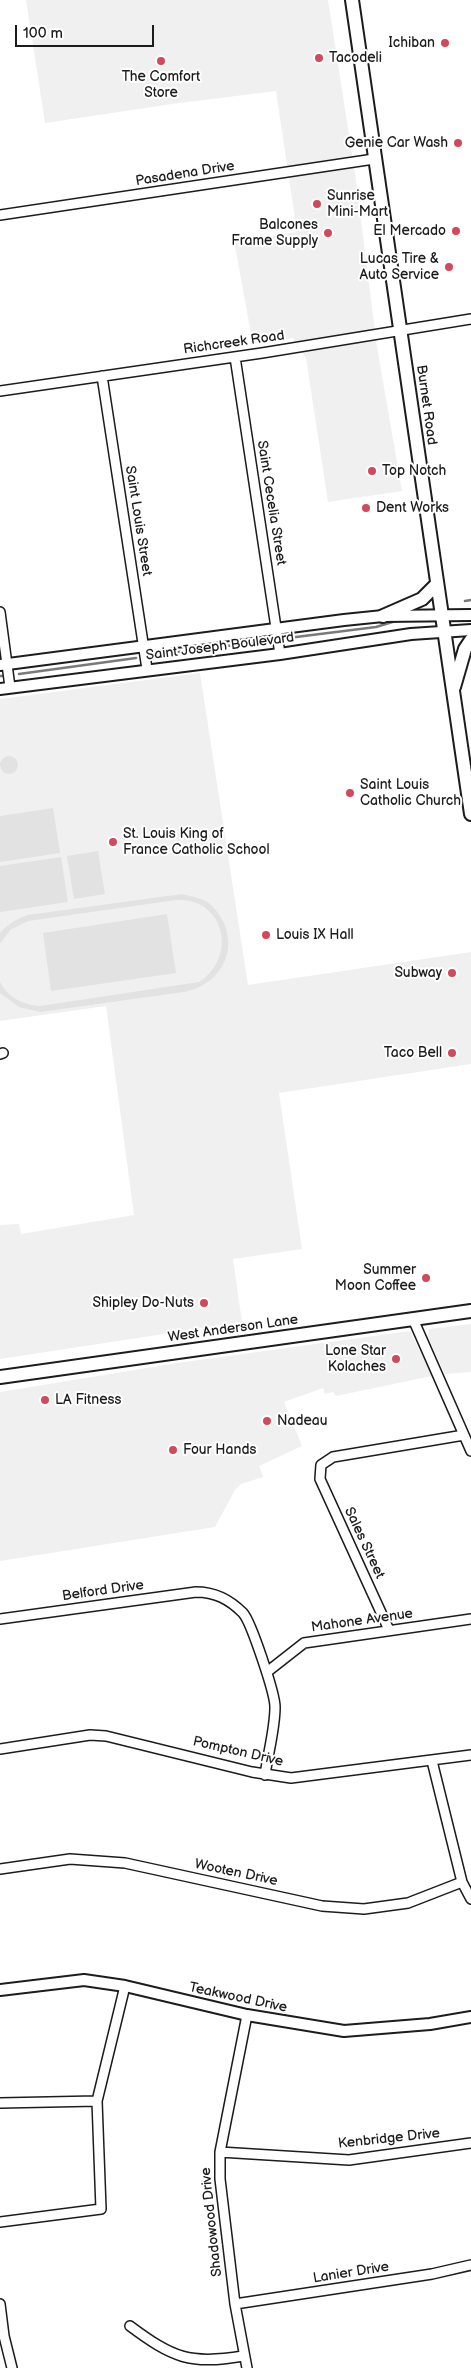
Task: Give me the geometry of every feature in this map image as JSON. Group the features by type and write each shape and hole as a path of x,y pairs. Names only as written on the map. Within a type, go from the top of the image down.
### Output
{"main road":[{"name":"Burnet Road","path":"352,0 471,814"},
{"path":"383,616 422,599 437,584"},
{"path":"452,692 465,649 471,640"},
{"name":"West Anderson Lane","path":"0,1377 471,1311"}],"street":[{"name":"Pasadena Drive","path":"0,215 374,159"},
{"name":"Richcreek Road","path":"0,391 401,332 471,319"},
{"name":"Saint Cecelia Street","path":"235,357 280,654"},
{"name":"Saint Louis Street","path":"102,376 147,669"},
{"path":"0,612 5,688"},
{"name":"Saint Joseph Boulevard","path":"4,665 383,616 471,615"},
{"name":"Saint Joseph Boulevard","path":"5,688 280,654 411,634 471,630"},
{"path":"413,1318 471,1451"},
{"name":"Sales Street","path":"390,1630 320,1478 321,1465 333,1457 464,1434"},
{"name":"Belford Drive","path":"0,1619 196,1592 210,1592 226,1599 244,1615 267,1672"},
{"name":"Mahone Avenue","path":"267,1672 304,1643 471,1619"},
{"path":"265,1775 275,1706 267,1672"},
{"name":"Pompton Drive","path":"0,1748 90,1735 106,1736 265,1775 291,1778 471,1755"},
{"path":"432,1761 462,1882 471,1899"},
{"name":"Wooten Drive","path":"0,1868 70,1859 125,1863 322,1906 364,1909 408,1903 462,1882"},
{"name":"Teakwood Drive","path":"0,1990 84,1980 125,1986 247,2015 344,2031 430,2024 471,2017"},
{"path":"0,2222 100,2209 96,2101 125,1986"},
{"name":"Shadowood Drive","path":"247,2015 220,2152 221,2197 235,2304 243,2356 247,2368"},
{"path":"0,2103 96,2101"},
{"name":"Kenbridge Drive","path":"220,2152 349,2160 471,2143"},
{"name":"Lanier Drive","path":"235,2304 432,2274 471,2264"},
{"path":"0,2304 2,2336 12,2368"},
{"path":"130,2326 157,2346 179,2357 218,2360 243,2356"}],"shaded area":[{"path":"26,0 328,0 355,173 377,347 402,491 328,502 306,358 293,338 253,344 234,241 297,232 276,91 45,123"},
{"path":"200,673 248,985 471,952 471,1064 279,1093 302,1249 233,1259 242,1322 0,1359 0,1225 19,1224 21,1234 134,1215 106,1006 0,1021 0,699"},
{"path":"9,756 15,759 18,765 15,771 9,774 3,771 0,765 3,759"},
{"path":"53,808 60,853 0,862 0,816"},
{"path":"98,851 105,894 74,899 67,856"},
{"path":"61,857 68,902 0,912 0,866"},
{"path":"182,894 201,899 210,904 224,923 228,935 226,958 221,968 206,983 195,989 40,1012 19,1007 0,993 0,982 7,992 16,999 40,1006 199,982 211,971 219,958 222,944 215,918 206,908 193,902 176,900 28,921 10,930 0,944 0,933 12,922 28,915"},
{"path":"167,914 176,973 51,991 43,933"},
{"path":"471,1324 471,1372 445,1374 428,1337 429,1329"},
{"path":"410,1331 432,1376 336,1396 333,1392 325,1394 323,1388 284,1402 302,1446 259,1466 263,1477 241,1484 235,1490 215,1527 0,1561 0,1392 177,1363"}],"waterway":[{"path":"465,601 471,600"},
{"path":"288,638 376,627 399,620"},
{"path":"155,655 267,641"},
{"path":"19,674 136,658"}],"place":[{"name":"Ichiban","path":"445,43"},
{"name":"Tacodeli","path":"319,58"},
{"name":"The Comfort Store","path":"161,61"},
{"name":"Genie Car Wash","path":"458,143"},
{"name":"Sunrise Mini-Mart","path":"317,204"},
{"name":"El Mercado","path":"456,231"},
{"name":"Balcones Frame Supply","path":"328,233"},
{"name":"Lucas Tire & Auto Service","path":"449,267"},
{"name":"Top Notch","path":"372,471"},
{"name":"Dent Works","path":"366,508"},
{"name":"Saint Louis Catholic Church","path":"350,793"},
{"name":"St. Louis King of France Catholic School","path":"113,842"},
{"name":"Louis IX Hall","path":"266,935"},
{"name":"Subway","path":"452,973"},
{"name":"Taco Bell","path":"452,1053"},
{"name":"Summer Moon Coffee","path":"426,1278"},
{"name":"Shipley Do-Nuts","path":"204,1303"},
{"name":"Lone Star Kolaches","path":"396,1359"},
{"name":"LA Fitness","path":"45,1400"},
{"name":"Nadeau","path":"267,1421"},
{"name":"Four Hands","path":"173,1450"}]}
